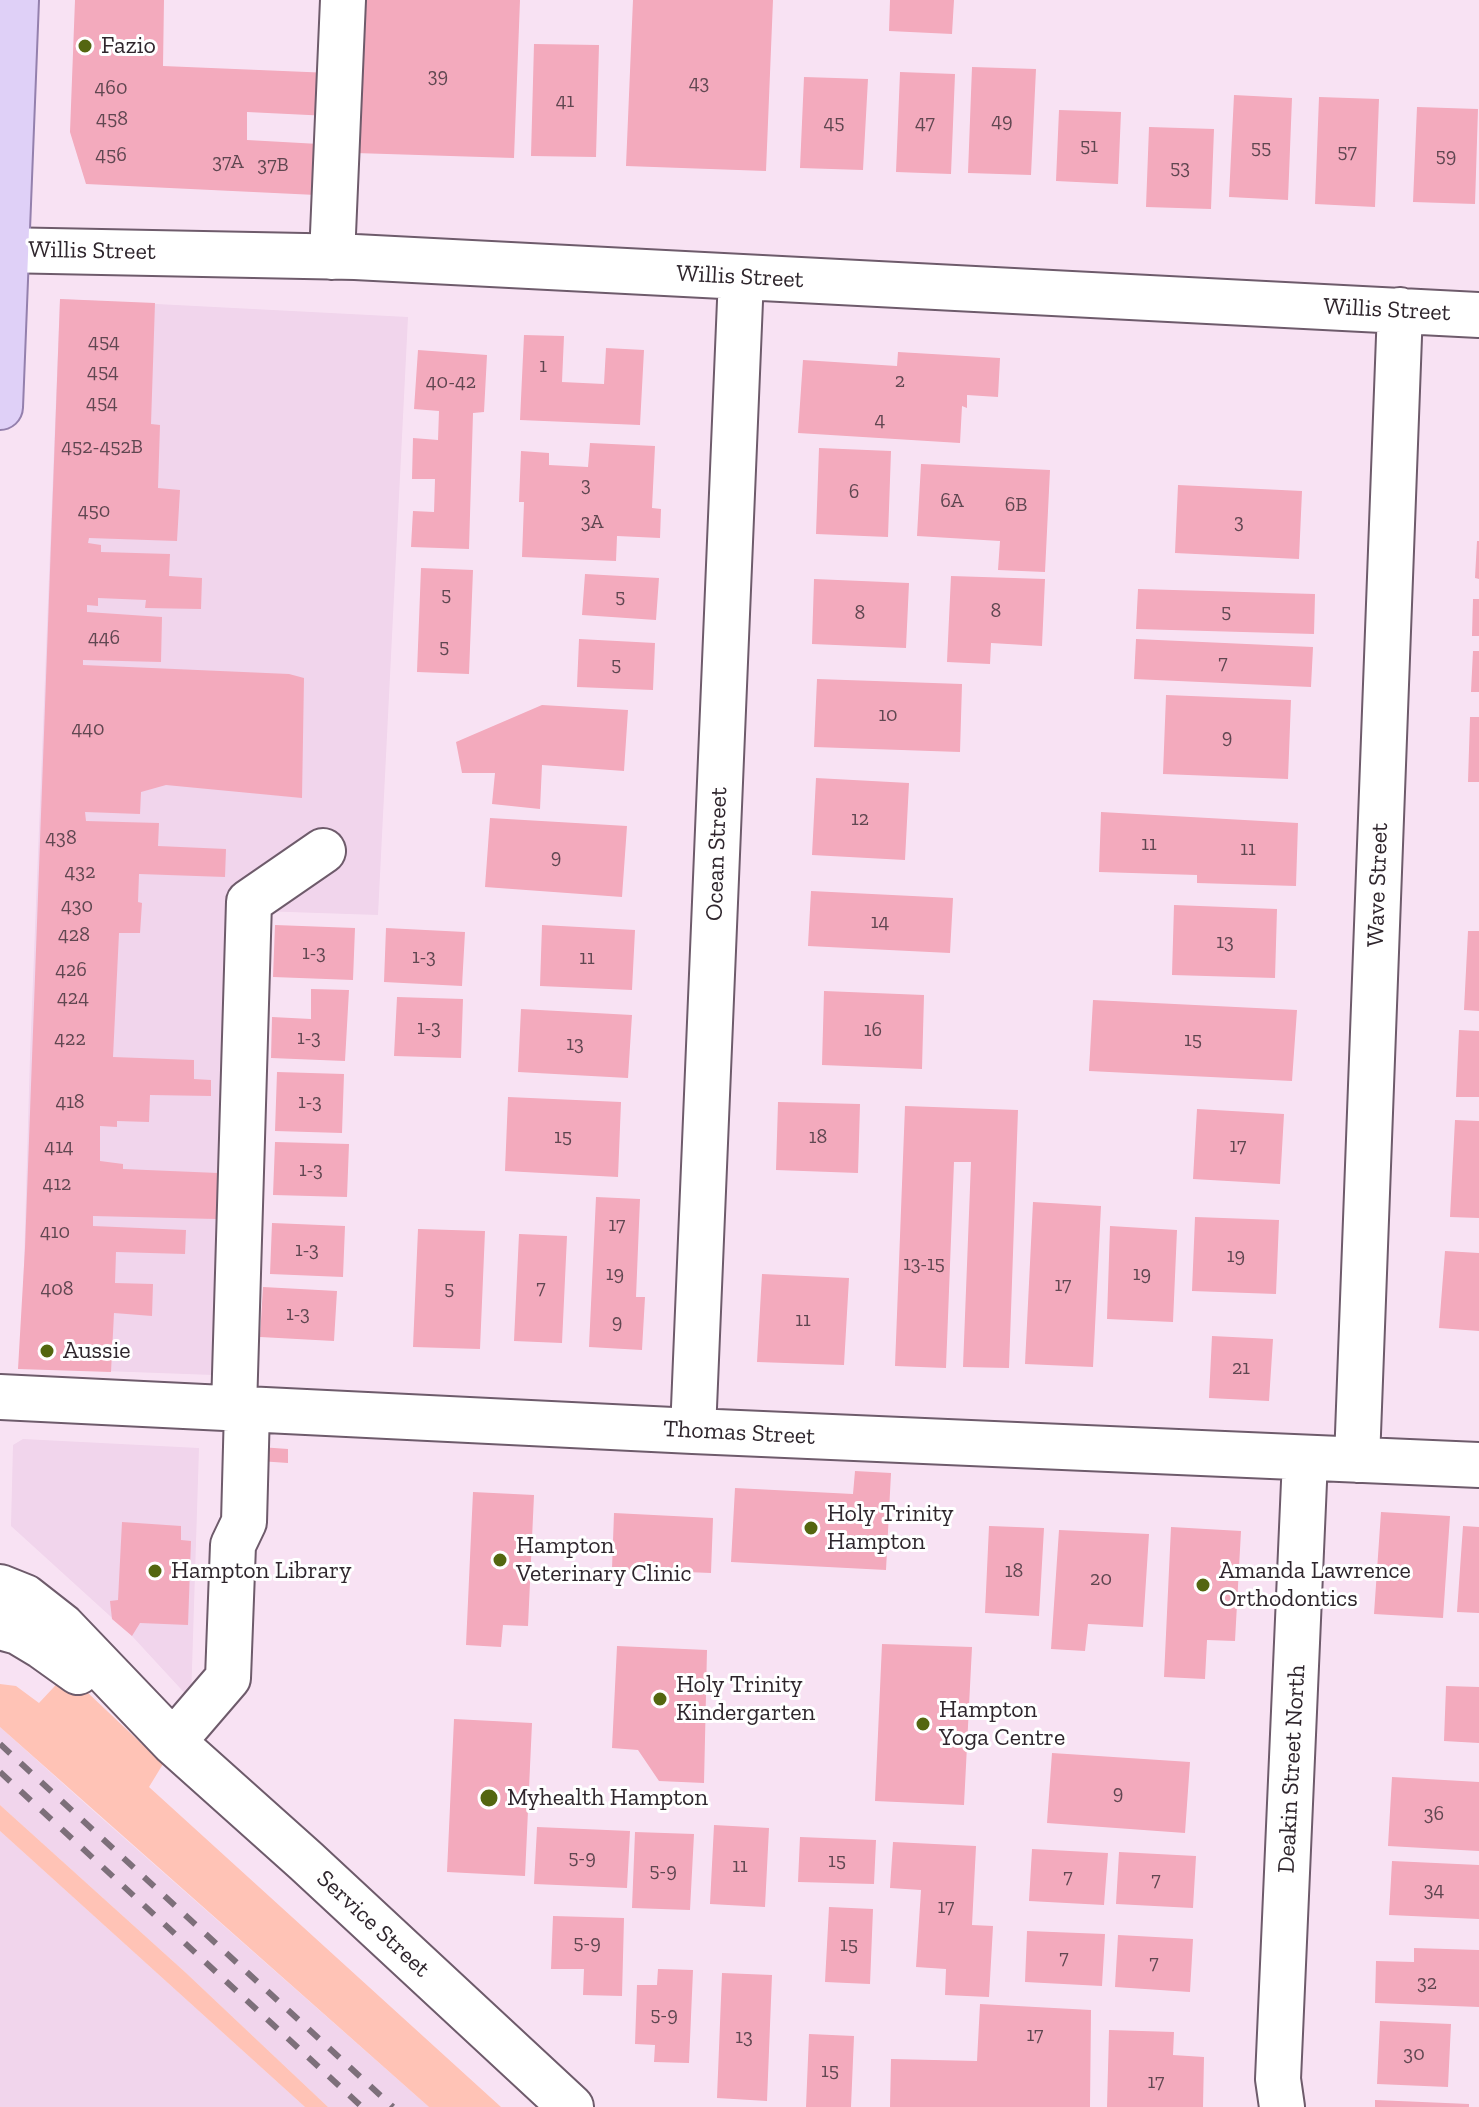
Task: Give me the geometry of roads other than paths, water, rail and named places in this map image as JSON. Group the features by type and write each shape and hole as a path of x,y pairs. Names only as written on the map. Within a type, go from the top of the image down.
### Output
{"main road":[{"path":"0,407 3,250 16,0"}],"street":[{"path":"332,257 343,0"},
{"name":"Willis Street","path":"3,250 332,257 1479,315"},
{"name":"Ocean Street","path":"693,1431 741,277"},
{"name":"Wave Street","path":"1357,1460 1400,310"},
{"path":"173,1742 228,1678 233,1545 244,1522 240,1409 249,902 323,851"},
{"name":"Thomas Street","path":"0,1397 1479,1465"},
{"name":"Deakin Street North","path":"1277,2098 1305,1459"},
{"name":"Service Street","path":"0,1587 25,1597 62,1626 173,1742 571,2107"},
{"name":"Service Street","path":"0,1627 18,1632 43,1647 173,1742"}],"railway":[{"path":"0,1744 393,2107"},
{"path":"0,1772 362,2107"}],"place":[{"name":"Fazio","path":"85,46"},
{"name":"Aussie","path":"47,1351"},
{"name":"Holy Trinity Hampton","path":"811,1528"},
{"name":"Hampton Veterinary Clinic","path":"500,1560"},
{"name":"Hampton Library","path":"155,1571"},
{"name":"Amanda Lawrence Orthodontics","path":"1203,1585"},
{"name":"Holy Trinity Kindergarten","path":"660,1699"},
{"name":"Hampton Yoga Centre","path":"923,1724"},
{"name":"Myhealth Hampton","path":"489,1798"}]}
